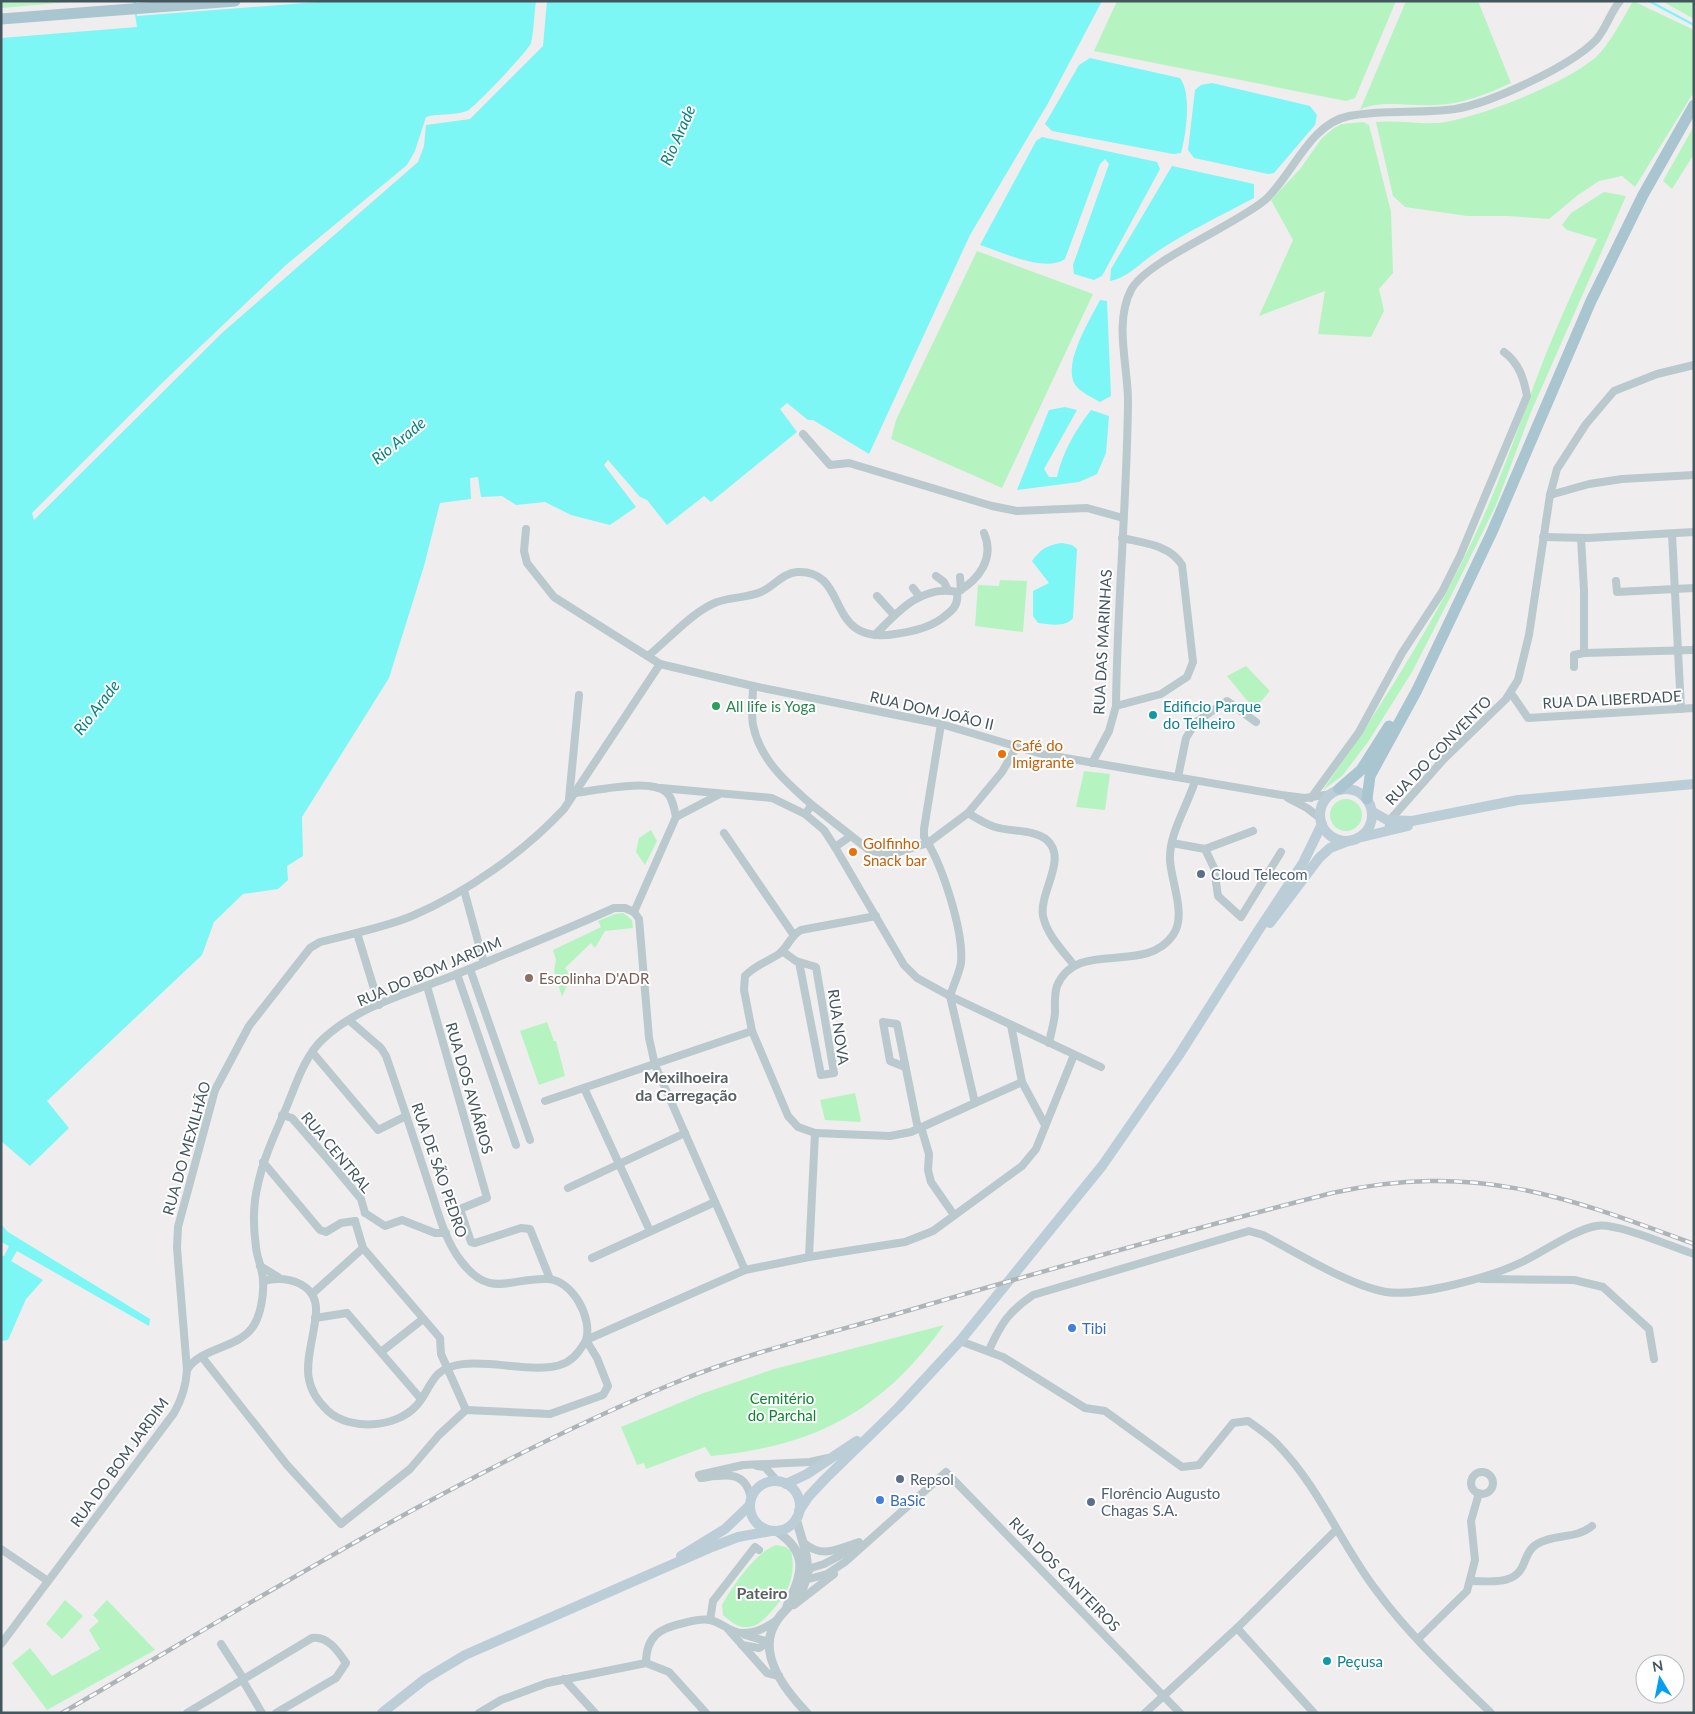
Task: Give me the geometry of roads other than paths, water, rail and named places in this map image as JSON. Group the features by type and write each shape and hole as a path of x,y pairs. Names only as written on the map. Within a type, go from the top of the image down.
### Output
{"main road":[{"path":"1,19 235,1"},
{"path":"1367,799 1370,776 1417,690 1492,532 1591,302 1625,230 1694,105"},
{"path":"382,1713 425,1679 465,1655 738,1537 787,1528 814,1490 878,1427 960,1341 1102,1166 1180,1055 1303,863 1321,821 1321,807 1335,791 1361,770 1445,629"},
{"path":"1235,969 1319,858 1330,848 1389,825 1518,800 1694,784"},
{"path":"1335,791 1355,790 1367,799 1373,812 1389,825 1417,824 1445,815"},
{"path":"1359,838 1370,827 1373,812"},
{"path":"1321,821 1332,837 1348,841"},
{"path":"644,1578 725,1529 750,1502 762,1485 782,1483 807,1474 878,1427"},
{"path":"782,1483 798,1497 798,1515"},
{"path":"750,1502 751,1516 756,1523 774,1531"}],"street":[{"name":"RUA DAS MARINHAS","path":"1092,763 1109,731 1116,706 1128,399 1123,318 1131,289 1151,269 1236,222 1266,199 1321,131 1335,120 1377,111 1456,109 1503,94 1575,58 1597,39 1620,1"},
{"path":"1312,798 1359,732 1402,653 1442,592 1460,556 1527,396 1524,378 1510,356 1504,352"},
{"name":"RUA DO CONVENTO","path":"1389,825 1442,761 1509,697 1518,680 1528,635 1550,495 1557,469 1586,424 1614,392 1657,374 1694,365"},
{"path":"803,434 830,465 849,463 992,506 1017,511 1087,508 1123,518"},
{"path":"1550,495 1589,484 1622,479 1694,476"},
{"path":"526,529 524,551 527,563 554,597 660,664"},
{"path":"1543,537 1581,538 1694,532"},
{"path":"875,634 907,602 948,590 959,591 968,586 989,556 989,544 984,533"},
{"path":"1672,534 1680,709"},
{"path":"1116,706 1161,694 1187,677 1193,662 1182,565 1176,556 1152,544 1122,538"},
{"path":"1581,538 1584,591 1584,653"},
{"path":"648,656 703,610 718,602 742,599 763,591 786,576 797,572 814,575 826,582 834,595 839,610 850,626 863,634 887,636 911,632 934,624 954,610 958,601 960,577"},
{"path":"936,576 944,582 948,590"},
{"path":"1616,581 1617,592 1694,588"},
{"path":"913,588 920,598"},
{"path":"877,596 893,614"},
{"path":"1574,667 1574,654 1694,650"},
{"name":"RUA DOM JOÃO II","path":"660,664 753,686 941,724 1042,754 1282,796"},
{"name":"RUA DO MEXILHÃO","path":"186,1370 177,1248 178,1227 215,1090 249,1026 310,948 320,942 357,933 411,916 464,890 545,829 574,793 660,664"},
{"path":"753,686 753,723 758,742 775,770 812,805 869,850 884,854 928,843 968,813 1002,772 1017,746"},
{"path":"569,800 580,695"},
{"name":"RUA DA LIBERDADE","path":"1509,697 1528,718 1694,708"},
{"path":"1178,777 1186,738 1196,722 1227,701 1256,722"},
{"path":"941,724 924,837 946,889 961,940 960,965 950,996 975,1103"},
{"path":"1049,1043 1058,985 1074,965 1093,960 1133,957 1151,951 1174,935 1178,918 1170,860 1172,843 1195,781"},
{"path":"574,793 643,786 718,795 772,798 805,814 824,830 836,847 904,965 917,978 950,996 1101,1067"},
{"path":"656,788 666,792 673,803 676,817 634,912 639,920 649,1038 655,1065 745,1270"},
{"path":"1282,796 1312,798 1335,791"},
{"path":"676,817 718,795"},
{"path":"1282,796 1307,808 1321,821"},
{"path":"805,814 812,805"},
{"path":"968,813 996,827 1039,835 1052,845 1055,860 1046,891 1044,917 1046,928 1074,965"},
{"path":"1172,843 1205,849 1253,831"},
{"path":"724,833 793,934"},
{"path":"836,847 851,836"},
{"path":"1205,849 1214,868 1218,896 1241,917 1281,852"},
{"path":"464,890 484,963"},
{"name":"RUA DO BOM JARDIM","path":"1,1644 174,1413 181,1400 186,1382 186,1370 192,1361 248,1332 254,1325 258,1315 263,1280 256,1250 254,1219 257,1186 263,1162 295,1084 321,1041 350,1021 379,1005 614,908 625,908 634,912"},
{"path":"876,916 811,927 793,934 782,951 754,966 744,976 744,990 752,1031 788,1116 798,1128 815,1133 890,1136 920,1128 1022,1082"},
{"path":"357,933 379,1005"},
{"name":"RUA NOVA","path":"782,951 798,962 816,967 834,1073 821,1075 798,962"},
{"path":"470,968 530,1140"},
{"path":"457,974 516,1145"},
{"name":"RUA DOS AVIÁRIOS","path":"427,986 487,1198 460,1209 472,1242 476,1243 521,1228 530,1229 550,1279"},
{"name":"RUA DE SÃO PEDRO","path":"350,1021 381,1048 386,1056 446,1233 461,1262 481,1281 497,1286 550,1279"},
{"path":"905,1067 890,1061 883,1022 897,1024 920,1128 930,1154 928,1170 932,1182 954,1215"},
{"path":"1011,1025 1022,1082 1045,1125"},
{"path":"545,1101 752,1031"},
{"path":"313,1053 378,1130 406,1116"},
{"path":"260,1266 278,1277 300,1283 312,1294 315,1302 315,1318 308,1353 309,1382 316,1399 329,1413 342,1421 372,1426 401,1416 416,1407 438,1374 448,1368 470,1363 548,1368 564,1364 576,1355 586,1340 745,1270 809,1257 905,1242 933,1231 1022,1166 1036,1149 1074,1055"},
{"path":"584,1088 650,1231"},
{"path":"287,1106 292,1118"},
{"name":"RUA CENTRAL","path":"282,1115 292,1118 361,1199 365,1213"},
{"path":"568,1188 685,1133"},
{"path":"809,1257 815,1133"},
{"path":"263,1162 320,1230 326,1232 341,1223 355,1221 365,1213 385,1226 402,1220 411,1221 435,1233 446,1233"},
{"path":"592,1258 715,1202"},
{"path":"355,1221 362,1248 440,1338 442,1354 466,1410"},
{"path":"989,1350 1001,1323 1014,1309 1033,1295 1249,1230 1263,1235 1345,1278 1386,1292 1430,1290 1478,1279 1520,1263 1596,1226 1611,1225 1694,1254"},
{"path":"312,1294 362,1248"},
{"path":"263,1280 278,1277"},
{"path":"202,1357 287,1465 341,1524 410,1469 439,1435 466,1410 550,1414 603,1395 608,1386 597,1358 586,1340 586,1324 577,1300 567,1288 550,1279"},
{"path":"1478,1279 1574,1280 1603,1287 1649,1329 1654,1359"},
{"path":"315,1318 347,1313 421,1399"},
{"path":"381,1352 423,1319"},
{"path":"960,1341 1003,1357 1085,1408 1105,1411 1182,1467 1199,1465 1233,1422 1248,1421 1278,1444 1317,1496 1336,1530 1376,1591 1418,1639 1491,1713"},
{"path":"750,1502 749,1487 742,1479 733,1476 700,1478 699,1475 743,1465 826,1459 878,1427"},
{"path":"743,1465 765,1467 782,1483"},
{"name":"RUA DOS CANTEIROS","path":"872,1538 946,1472 1180,1713"},
{"path":"1418,1639 1460,1600 1471,1581 1475,1560 1471,1521 1479,1493"},
{"path":"784,1612 808,1566 798,1515"},
{"path":"1471,1581 1506,1581 1516,1576 1522,1569 1530,1550 1537,1544 1583,1534 1592,1526"},
{"path":"1145,1713 1236,1628 1336,1530"},
{"path":"774,1531 790,1540 796,1550 802,1575"},
{"path":"804,1543 813,1551 824,1553 872,1538"},
{"path":"802,1575 811,1568 824,1564 872,1538"},
{"path":"740,1633 760,1631 777,1620 784,1612 853,1558 872,1538"},
{"path":"710,1620 714,1601 755,1547 759,1550"},
{"path":"1,1549 48,1581"},
{"path":"646,1662 646,1651 654,1636 666,1627 698,1619 710,1620 740,1633 769,1642"},
{"path":"777,1620 769,1642 768,1653 771,1664 807,1713"},
{"path":"725,1626 767,1673 779,1676"},
{"path":"1236,1628 1314,1713"},
{"path":"186,1713 312,1638 320,1636 326,1640 346,1663 342,1672 336,1678 276,1713"},
{"path":"742,1645 760,1648 769,1642"},
{"path":"221,1644 262,1713"},
{"path":"479,1713 501,1700 564,1679 646,1662 669,1672 706,1713"},
{"path":"564,1679 595,1713"}],"water":[{"name":"Rio Arade","path":"133,1 536,1 531,43 490,90 467,111 426,117 415,151 407,165 286,265 161,384 32,513 34,520 223,332 418,162 424,146 426,125 470,119 543,46 547,1 1102,1 1047,105 970,235 869,454 813,420 808,420 787,403 780,409 797,432 711,502 704,496 667,525 647,500 640,497 608,460 604,465 636,507 610,525 571,515 545,502 516,505 502,496 481,497 478,477 470,478 471,499 440,503 424,566 389,678 302,817 303,856 287,866 288,880 278,889 243,894 214,922 202,955 47,1101 69,1128 30,1166 1,1141 1,38 137,27"},
{"path":"1090,58 1180,78 1184,85 1187,104 1185,136 1181,153 1173,154 1052,131 1045,124 1079,65"},
{"path":"1212,83 1310,106 1317,115 1315,125 1274,173 1268,174 1194,158 1188,150 1195,90 1201,85"},
{"path":"1042,137 1157,162 1160,169 1102,276 1094,280 1074,274 1073,265 1109,164 1105,159 1100,164 1065,259 1057,263 1035,263 980,245 1036,141"},
{"path":"1172,166 1254,184 1254,198 1205,223 1152,255 1129,273 1110,281 1111,269"},
{"path":"1100,300 1107,301 1111,396 1100,402 1077,387 1073,378 1072,368 1078,344"},
{"path":"1065,407 1077,410 1044,469 1049,477 1057,477 1070,442 1091,410 1109,416 1106,453 1097,474 1079,482 1017,490 1049,410"},
{"path":"1062,543 1072,545 1077,549 1073,618 1061,624 1038,623 1033,616 1033,591 1049,583 1032,561 1045,548"},
{"path":"1,1224 8,1232 150,1319 149,1326 17,1251 11,1261 43,1280 26,1299 8,1340 1,1341 1,1255 4,1256 9,1246 1,1242"}],"waterway":[{"path":"1649,1 1694,25"}],"railway":[{"path":"62,1713 362,1538 515,1457 593,1419 672,1384 730,1362 1068,1264 1332,1193 1383,1184 1430,1181 1474,1183 1517,1188 1559,1198 1602,1211 1694,1244"}],"place":[{"name":"All life is Yoga","path":"716,706"},
{"name":"Edificio Parque do Telheiro","path":"1153,715"},
{"name":"Café do Imigrante","path":"1002,754"},
{"name":"Golfinho Snack bar","path":"853,852"},
{"name":"Cloud Telecom","path":"1201,874"},
{"name":"Escolinha D'ADR","path":"529,978"},
{"name":"Tibi","path":"1072,1328"},
{"name":"Repsol","path":"900,1479"},
{"name":"BaSic","path":"880,1500"},
{"name":"Florêncio Augusto Chagas S.A.","path":"1091,1502"},
{"name":"Peçusa","path":"1327,1661"}],"district":[{"name":"Mexilhoeira da Carregação","path":"686,1085"},
{"name":"Pateiro","path":"762,1592"}],"park label":[{"name":"Cemitério do Parchal","path":"782,1406"}]}
